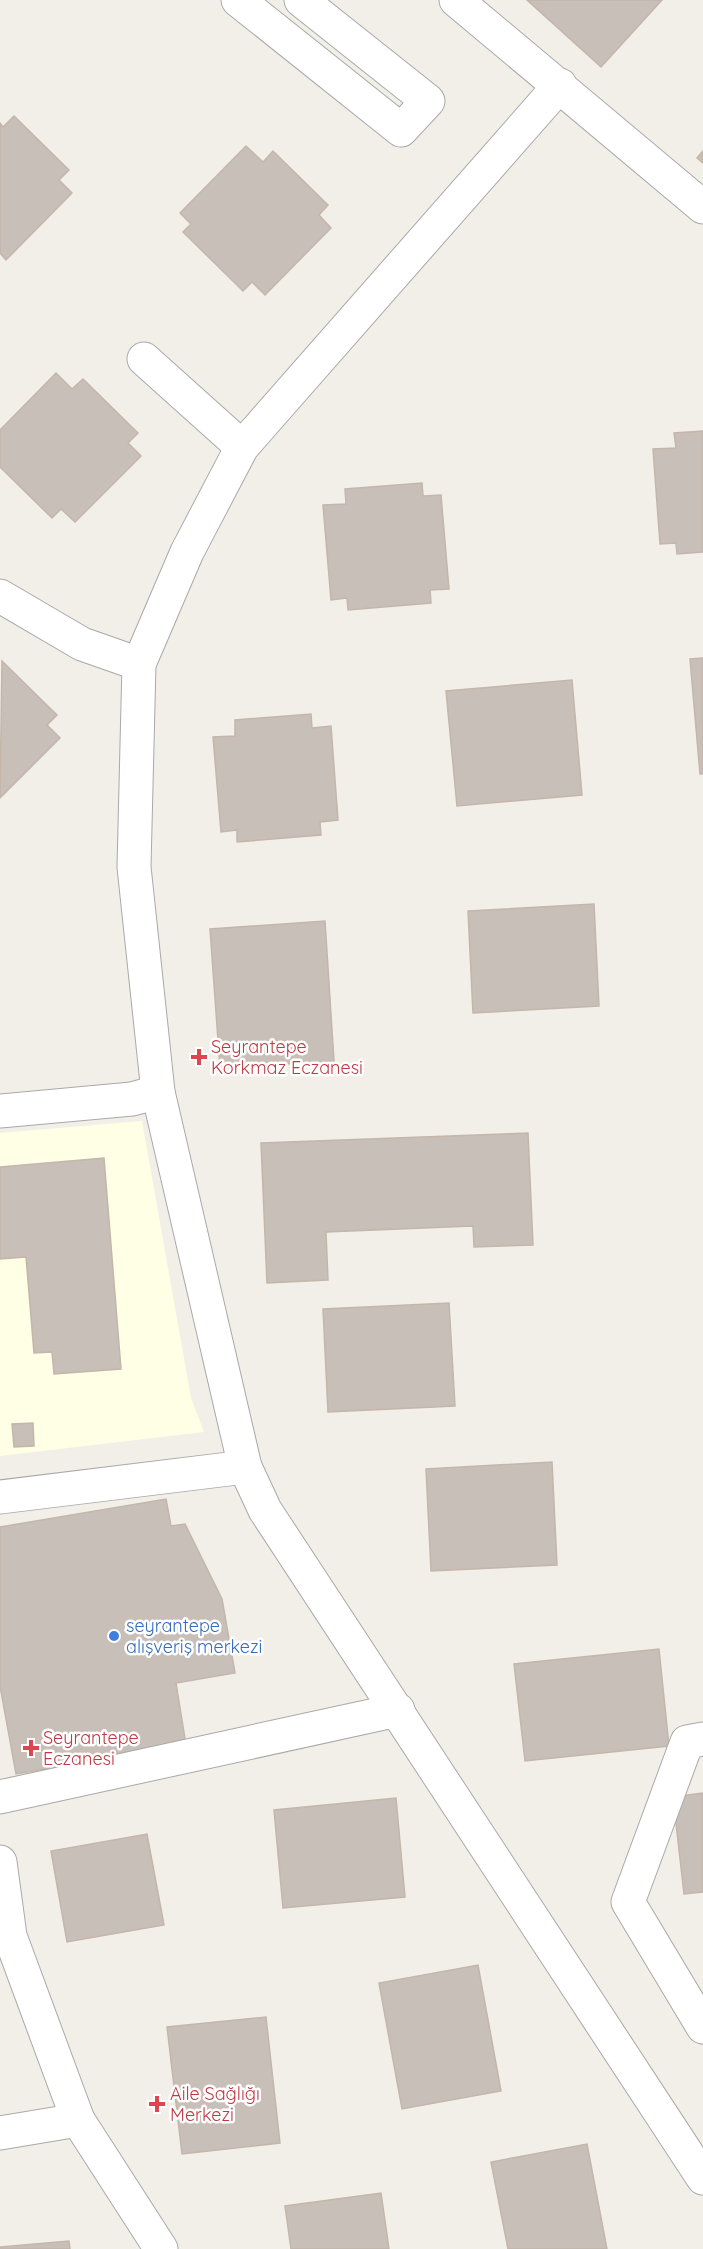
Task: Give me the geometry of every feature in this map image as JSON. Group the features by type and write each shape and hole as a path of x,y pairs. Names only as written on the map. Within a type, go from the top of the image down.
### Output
{"street":[{"path":"238,0 401,130 428,101 301,0"},
{"path":"456,0 703,207"},
{"path":"560,85 242,447 187,552 139,664 134,867 158,1092 245,1467 265,1510 703,2178"},
{"path":"144,359 242,447"},
{"path":"0,596 82,644 139,664"},
{"path":"0,1111 132,1099 158,1092"},
{"path":"0,1497 245,1467"},
{"path":"0,1797 398,1710"},
{"path":"703,1739 687,1742 628,1902 703,2027"},
{"path":"0,1862 10,1936 78,2120 161,2249"},
{"path":"0,2133 78,2120"}],"shaded area":[{"path":"142,1121 191,1398 204,1432 0,1456 0,1133"}],"building":[{"path":"527,0 662,0 601,67"},
{"path":"14,116 69,170 59,180 72,193 6,260 0,253 0,123 3,127"},
{"path":"246,146 263,162 273,151 328,205 319,215 331,228 265,295 252,282 243,291 183,232 191,224 180,213"},
{"path":"703,151 703,163 697,158"},
{"path":"56,373 72,389 83,379 138,433 128,443 141,456 75,522 61,509 52,518 0,467 0,430"},
{"path":"703,431 703,552 677,554 676,543 660,544 653,449 676,448 674,433"},
{"path":"422,483 423,496 441,495 449,589 430,590 431,603 348,610 347,598 331,600 323,505 346,504 345,489"},
{"path":"703,658 703,774 700,774 690,659"},
{"path":"2,661 57,715 47,725 60,738 0,798"},
{"path":"572,680 582,795 457,806 446,691"},
{"path":"311,714 312,728 331,726 338,820 320,822 321,835 237,842 237,830 221,832 213,737 235,736 235,720"},
{"path":"594,904 599,1006 473,1013 468,911"},
{"path":"325,921 334,1061 220,1068 210,929"},
{"path":"528,1133 533,1245 474,1247 473,1226 326,1232 328,1280 267,1283 261,1143"},
{"path":"104,1158 121,1369 54,1374 52,1352 34,1353 26,1257 0,1259 0,1167"},
{"path":"449,1303 455,1406 328,1412 323,1309"},
{"path":"33,1423 34,1446 14,1447 12,1424"},
{"path":"552,1462 557,1565 431,1571 426,1469"},
{"name":"seyrantepe alışveriş merkezi","path":"166,1499 171,1526 185,1524 222,1599 235,1673 176,1683 186,1745 16,1774 0,1686 0,1527"},
{"path":"659,1649 669,1746 525,1761 514,1664"},
{"path":"703,1793 703,1892 684,1894 673,1797"},
{"path":"396,1798 405,1897 283,1908 274,1810"},
{"path":"147,1834 164,1925 67,1942 51,1851"},
{"path":"478,1965 501,2091 402,2109 379,1983"},
{"path":"266,2017 280,2143 182,2154 167,2027"},
{"path":"587,2144 607,2249 508,2249 491,2162"},
{"path":"381,2193 389,2249 291,2249 285,2206"},
{"path":"69,2241 70,2249 0,2249 0,2247"}],"place":[{"name":"Seyrantepe Korkmaz Eczanesi","path":"199,1057"},
{"name":"seyrantepe alışveriş merkezi","path":"114,1636"},
{"name":"Seyrantepe Eczanesi","path":"31,1748"},
{"name":"Aile Sağlığı Merkezi","path":"157,2104"}]}
